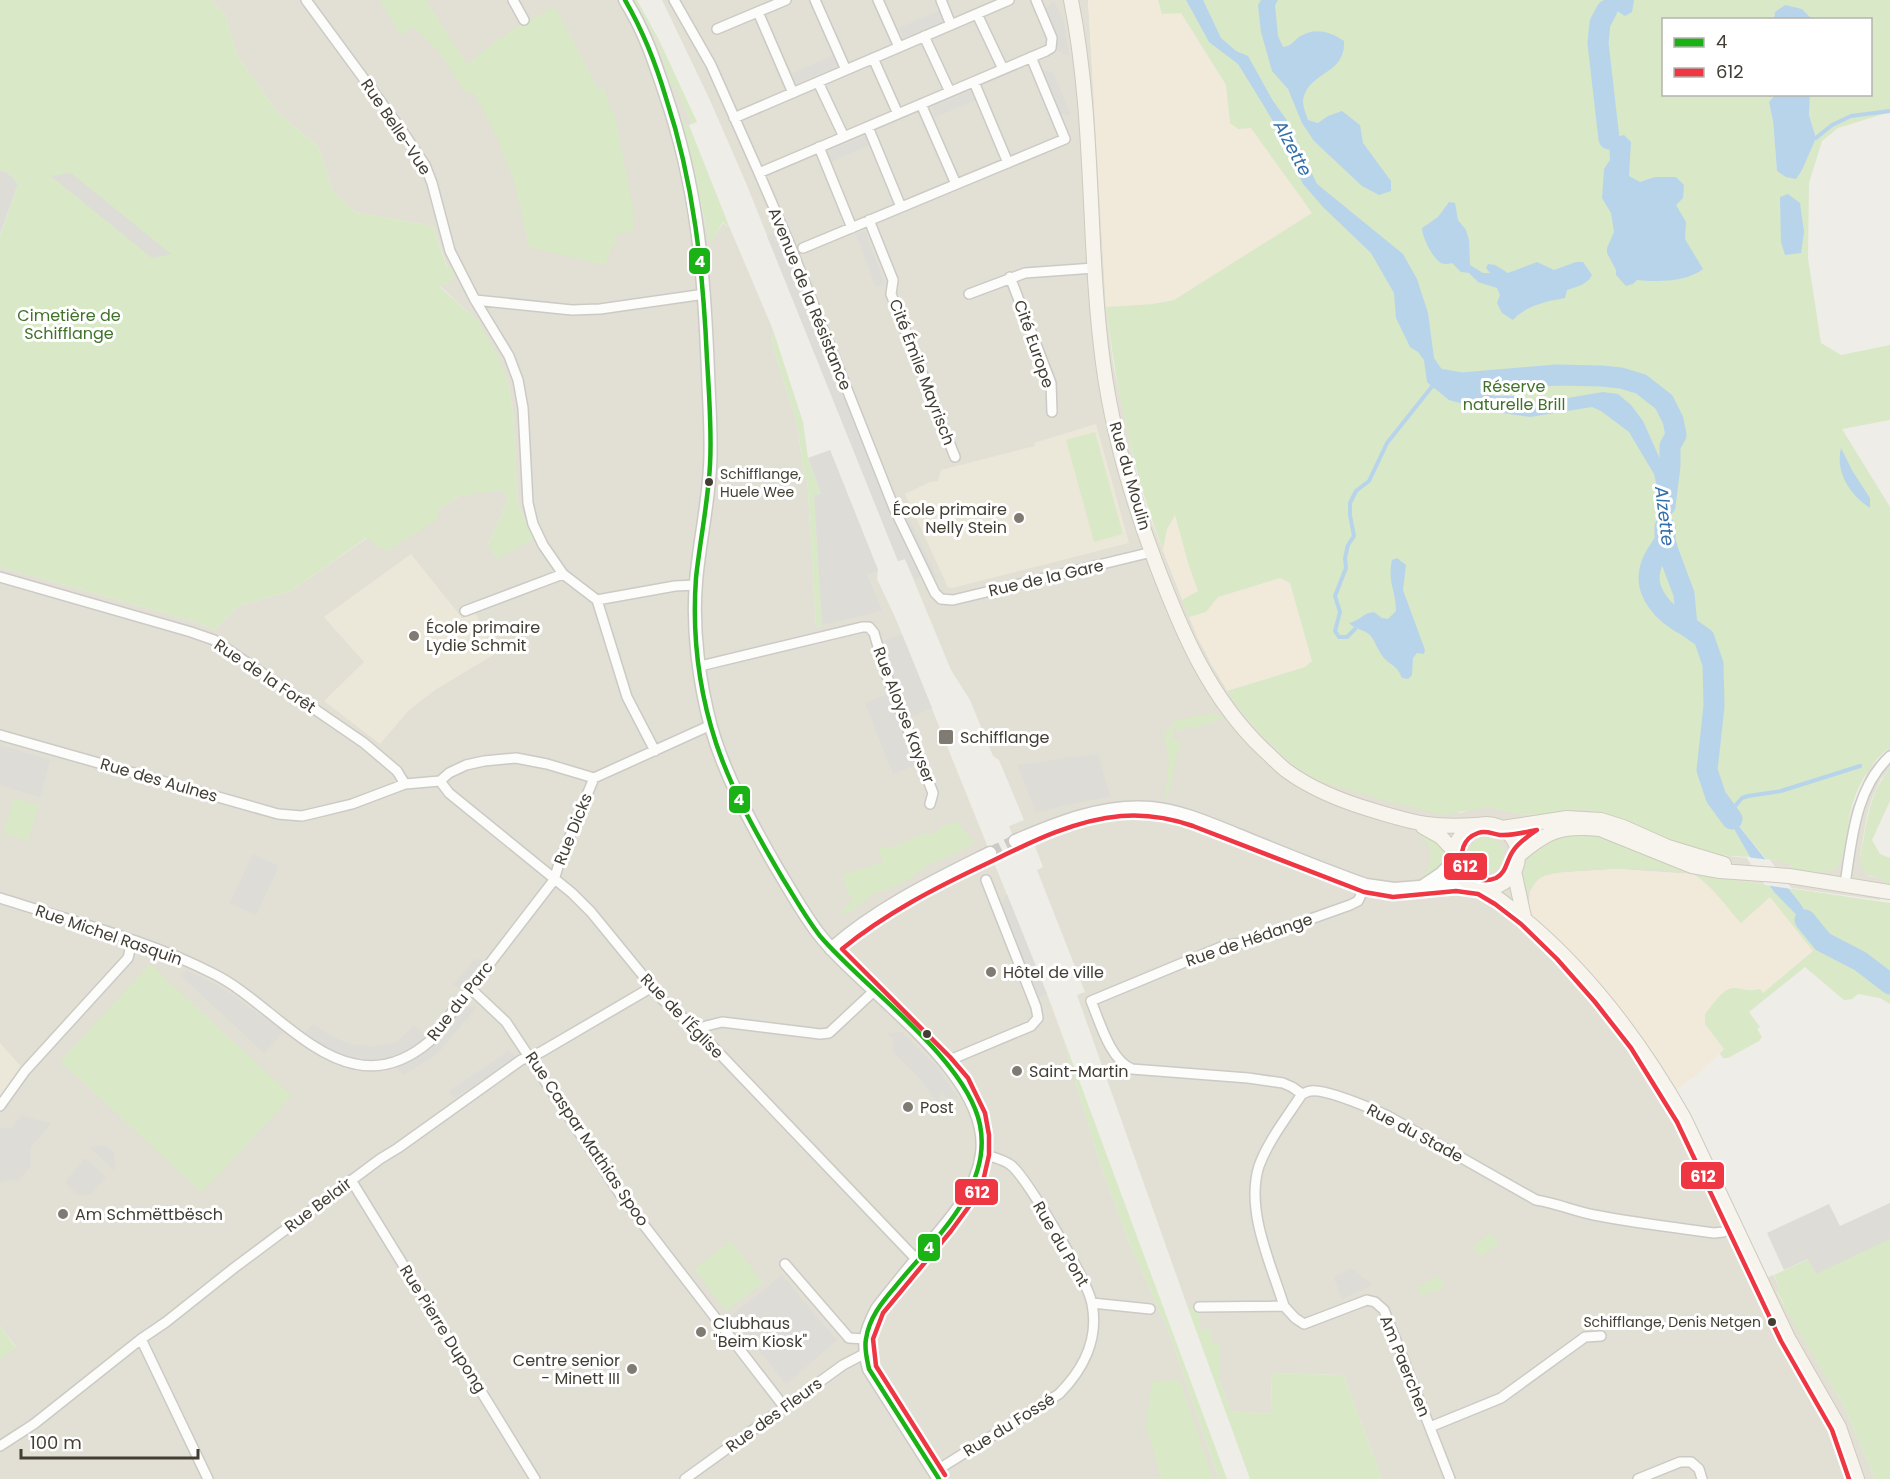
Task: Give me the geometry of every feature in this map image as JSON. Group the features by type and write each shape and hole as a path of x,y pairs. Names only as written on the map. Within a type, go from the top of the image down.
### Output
{"main road":[{"name":"Rue du Moulin","path":"1071,0 1085,92 1094,268 1103,365 1124,466 1152,552 1187,641 1219,697 1255,741 1286,770 1324,793 1416,824"},
{"path":"1416,824 1446,828 1484,824 1502,828 1567,818 1602,820 1668,847 1752,872"},
{"path":"1416,824 1441,837 1454,856 1462,878 1524,917 1567,959 1603,999 1649,1060 1684,1118 1788,1338 1839,1427 1857,1479"},
{"path":"1454,856 1461,835 1475,825"},
{"path":"1518,856 1550,832 1584,827 1600,829 1692,866 1720,871 1789,876 1890,892"},
{"path":"1502,828 1514,840 1518,856 1514,871 1524,917"},
{"path":"1477,886 1501,884 1514,871"}],"street":[{"name":"Rue Belle-Vue","path":"306,0 425,165 450,251 475,300 509,356 518,380 523,408 528,503 533,524 543,545 563,574 597,600"},
{"path":"513,0 524,20"},
{"path":"625,0 649,45 682,147 699,231 705,294 711,462 696,585 696,632 711,725 720,756 746,812 816,930 831,949 945,1062 962,1083 975,1110 982,1136 982,1154 977,1175 963,1200 877,1310 867,1328 865,1339 864,1354 869,1369 936,1476"},
{"name":"Avenue de la Résistance","path":"674,0 711,65 759,173 793,252 894,508 940,600"},
{"path":"717,29 786,0"},
{"path":"815,0 846,70"},
{"path":"878,0 899,47"},
{"path":"940,0 951,25"},
{"path":"734,118 1007,0"},
{"path":"759,173 1046,51 1052,43 1036,0"},
{"path":"758,12 793,93"},
{"path":"977,14 1003,69"},
{"path":"924,36 950,92"},
{"path":"803,248 1065,139 1031,57"},
{"path":"873,58 898,114"},
{"path":"818,82 844,137"},
{"path":"974,82 1008,163"},
{"path":"921,104 956,184"},
{"path":"868,127 902,207"},
{"path":"819,147 852,228"},
{"name":"Cité Émile Mayrisch","path":"869,220 893,280 891,294 955,457"},
{"name":"Cité Europe","path":"969,294 1025,273 1094,268"},
{"name":"Cité Europe","path":"1010,277 1051,382 1052,412"},
{"path":"475,300 572,310 600,309 705,294"},
{"name":"Rue de la Gare","path":"940,600 952,600 1152,552"},
{"path":"465,611 563,574"},
{"name":"Rue de la Forêt","path":"0,577 214,640 364,743 397,771 405,784"},
{"path":"655,751 627,697 597,600 675,586 696,585"},
{"name":"Rue Aloyse Kayser","path":"700,666 869,627 933,793 930,804"},
{"path":"440,782 449,773 466,765 516,758 548,764 594,778 711,725"},
{"name":"Rue des Aulnes","path":"0,735 278,814 302,816 352,804 405,784 440,782"},
{"path":"1845,884 1863,795 1874,775 1890,756"},
{"name":"Rue Dicks","path":"554,880 594,778"},
{"name":"Rue de l'Église","path":"440,782 449,793 572,893 591,912 652,987 698,1031 917,1260"},
{"path":"1015,841 1056,824 1098,813 1120,809 1151,808 1189,816 1366,885 1394,889 1477,886"},
{"path":"831,949 872,916 903,897 990,853"},
{"path":"1422,887 1441,874 1454,856"},
{"name":"Rue du Parc","path":"217,975 301,1037 335,1058 355,1064 374,1066 400,1061 430,1041 554,880"},
{"path":"945,1062 1031,1026 1038,1018 1036,1006 986,880"},
{"name":"Rue de Hédange","path":"1091,1001 1226,945 1243,944 1350,905 1358,901 1366,885"},
{"name":"Rue Michel Rasquin","path":"0,898 156,949 217,975"},
{"path":"1,1106 25,1071 128,958 132,941"},
{"name":"Rue Belair","path":"0,1446 34,1424 141,1339 351,1180 530,1055 541,1052 652,987"},
{"name":"Rue Caspar Mathias Spoo","path":"471,989 506,1022 620,1194 785,1408"},
{"path":"698,1031 706,1026 722,1022 820,1034 829,1033 874,991"},
{"name":"Rue du Stade","path":"1091,1001 1118,1060 1124,1066 1132,1069 1237,1077 1282,1083 1302,1094 1311,1091 1321,1092 1386,1115 1536,1200 1550,1202 1577,1212 1714,1233 1735,1227"},
{"path":"1199,1307 1284,1306 1257,1221 1255,1187 1259,1167 1268,1148 1302,1094"},
{"name":"Rue du Pont","path":"982,1154 1003,1160 1017,1173 1043,1210 1087,1288 1092,1303 1150,1309"},
{"name":"Rue Pierre Dupong","path":"351,1180 535,1479"},
{"path":"785,1264 849,1338 865,1339"},
{"name":"Am Paerchen","path":"1284,1306 1304,1324 1354,1303 1367,1300 1375,1302 1384,1310 1450,1479"},
{"name":"Rue du Fossé","path":"936,1476 1059,1394 1074,1380 1091,1344 1094,1324 1092,1303"},
{"name":"Am Paerchen","path":"1430,1427 1501,1398 1585,1337 1601,1336"},
{"path":"141,1339 208,1479"},
{"name":"Rue des Fleurs","path":"685,1479 843,1365 864,1354"},
{"path":"1638,1479 1680,1462 1691,1462 1699,1469 1702,1479"}],"shaded area":[{"path":"212,0 634,0 657,41 671,84 674,83 692,124 685,126 679,116 710,243 724,222 726,227 729,226 773,330 772,344 797,423 804,477 807,476 816,627 822,625 814,495 821,494 830,450 878,570 877,579 895,617 1047,994 1060,1029 1100,1164 1129,1242 1170,1335 1219,1479 0,1479 0,1359 16,1347 0,1326 0,567 196,622 215,630 238,606 291,591 367,538 439,509 459,496 503,489 508,500 488,544 534,539 518,505 513,411 508,382 477,320 440,286 448,283 453,266 448,269 433,226 355,212 332,190 318,146 278,113 237,55 226,16"},
{"path":"662,0 1088,0 1106,307 1113,363 1134,463 1148,513 1189,617 1211,664 1242,713 1293,765 1319,781 1461,813 1489,807 1519,814 1537,815 1584,809 1625,820 1663,837 1716,855 1780,861 1792,864 1791,869 1834,870 1842,859 1851,811 1868,770 1890,747 1890,769 1881,779 1872,798 1860,855 1869,876 1884,879 1880,900 1692,874 1617,869 1554,873 1541,877 1529,900 1530,910 1649,1060 1761,1280 1773,1275 1779,1286 1777,1292 1787,1311 1844,1406 1875,1479 1382,1479 1344,1375 1271,1373 1272,1414 1231,1411 1219,1379 1219,1344 1211,1343 1200,1329 1200,1314 1193,1308 1188,1308 1077,995 1085,992 1037,870 1043,867 1035,846 1019,853 1009,826 1024,820 999,760 993,756 970,700 951,670 905,559 898,561 746,183 709,98"},
{"path":"1088,0 1158,0 1162,14 1181,13 1226,86 1230,123 1238,129 1251,127 1312,213 1174,300 1153,304 1106,307"},
{"path":"1054,1 1064,22 1069,56 1057,51 1056,36 1045,9"},
{"path":"941,10 945,21 903,38 899,28"},
{"path":"835,54 840,65 794,85 790,75"},
{"path":"1040,70 1053,72 1071,115 1059,114"},
{"path":"973,90 977,100 935,117 932,107"},
{"path":"867,135 871,144 831,162 827,152"},
{"path":"0,170 7,172 18,184 0,234"},
{"path":"71,173 171,254 152,258 51,176"},
{"path":"778,231 889,510 921,577 915,580 905,559 898,561 767,236"},
{"path":"865,231 885,284 876,287 856,234"},
{"name":"École primaire Nelly Stein","path":"1096,424 1129,543 952,588 948,587 905,494 930,482 938,481 941,470 1035,446 1034,443"},
{"path":"830,450 878,570 867,575 882,611 822,625 814,495 821,494 808,458"},
{"path":"902,504 937,577 933,579 898,506"},
{"path":"1179,507 1290,583 1312,661 1305,667 1227,691 1197,637 1163,550 1167,529"},
{"name":"École primaire Lydie Schmit","path":"411,554 462,618 476,614 495,654 435,690 408,711 380,744 324,701 364,662 324,617"},
{"path":"902,634 932,708 904,720 921,763 893,774 865,703 893,692 876,644"},
{"path":"0,745 50,760 40,797 0,785"},
{"path":"1098,754 1110,796 1036,812 1017,765"},
{"path":"253,854 279,866 256,915 230,903"},
{"path":"1617,869 1692,874 1705,883 1770,896 1813,951 1713,1034 1724,1050 1671,1094 1649,1060 1524,917 1530,910 1530,891 1541,877 1554,873"},
{"path":"1007,894 1047,994 1036,998 1000,906"},
{"path":"475,959 486,961 464,989 453,985"},
{"path":"187,970 221,987 284,1032 264,1053 180,975"},
{"path":"461,1002 465,1006 477,1007 438,1053 404,1075 390,1063 355,1064 301,1037 313,1024 349,1044 374,1047 396,1043 414,1025 430,1041"},
{"path":"902,1032 936,1066 959,1099 945,1097 942,1092 938,1104 922,1081 893,1052 893,1038 887,1033"},
{"path":"0,1043 25,1071 0,1104"},
{"path":"509,1051 516,1057 455,1098 449,1091"},
{"path":"21,1116 51,1123 30,1148 31,1165 19,1180 0,1183 0,1128 11,1129"},
{"path":"105,1145 114,1153 115,1171 89,1147"},
{"path":"85,1158 106,1177 91,1194 78,1195 65,1182"},
{"path":"1890,1203 1890,1239 1816,1274 1808,1259 1784,1270 1767,1233 1829,1204 1840,1226"},
{"path":"1351,1268 1372,1285 1342,1299 1334,1278"},
{"path":"782,1275 837,1340 786,1384 731,1316"}],"green space":[{"name":"Cimetière de Schifflange","path":"0,0 212,0 226,16 237,55 278,113 318,146 332,190 355,212 433,226 447,268 453,266 455,270 452,281 440,287 477,320 497,353 508,382 513,411 518,505 534,539 496,559 488,544 508,500 503,490 459,496 439,509 437,520 386,552 366,538 291,591 238,606 215,630 196,622 0,567 0,235 18,184 7,172 0,170"},
{"path":"380,0 426,0 467,64 497,40 509,34 508,32 555,6 598,89 605,88 610,111 614,110 633,209 634,231 616,234 617,244 612,246 605,265 529,247 514,181 497,138 473,91 467,94 440,53 414,27 400,35"},
{"path":"634,0 637,0 659,40 697,122 692,124 674,84 671,85 657,41"},
{"name":"Réserve naturelle Brill","path":"1158,0 1890,0 1890,112 1838,128 1822,141 1809,183 1808,258 1821,343 1841,355 1890,345 1890,420 1842,429 1890,507 1890,747 1870,768 1860,785 1850,813 1842,859 1834,870 1817,873 1791,869 1792,864 1766,859 1719,801 1750,857 1716,855 1680,844 1625,820 1584,809 1537,815 1519,814 1489,807 1443,815 1387,801 1319,781 1293,765 1242,713 1227,691 1305,667 1312,661 1290,583 1280,578 1218,597 1206,612 1189,617 1182,600 1198,591 1175,515 1167,529 1163,550 1152,520 1127,430 1106,307 1153,304 1174,300 1312,213 1251,128 1238,129 1230,123 1226,85 1181,13 1162,14"},
{"path":"679,116 685,126 689,125 729,226 727,227 723,222 710,244 688,146"},
{"path":"773,330 803,422 808,458 821,494 814,495 822,625 816,627 807,477 804,477 797,423 772,344"},
{"path":"1095,432 1123,534 1094,542 1066,440"},
{"path":"1214,713 1224,718 1190,730 1186,725 1183,731 1175,729 1172,739 1181,741 1167,798 1165,798 1169,761 1164,735 1176,720"},
{"path":"1890,769 1890,801 1872,840 1880,854 1890,858 1890,884 1883,883 1883,879 1867,874 1861,866 1860,859 1874,794"},
{"path":"14,798 39,805 28,841 3,833"},
{"path":"956,821 975,843 937,862 934,861 903,883 870,896 853,911 845,914 840,912 852,901 843,878 844,874 882,863 879,848 896,846 925,833 932,834"},
{"path":"1417,831 1437,841 1445,853 1441,866 1422,878 1431,860 1429,848"},
{"path":"1600,833 1692,870 1692,874 1641,869 1570,871 1542,877 1536,881 1530,891 1525,892 1525,888 1521,889 1525,865 1533,850 1544,839 1564,834"},
{"path":"1486,837 1498,843 1504,855 1498,867 1486,873 1474,867 1468,855 1474,843"},
{"path":"1692,874 1769,885 1774,892 1800,903 1788,888 1890,903 1890,1004 1880,998 1858,994 1852,999 1844,1000 1805,967 1749,1012 1760,1027 1757,1029 1762,1037 1759,1041 1728,1058 1723,1058 1720,1054 1724,1049 1705,1024 1705,1014 1714,1002 1726,991 1735,988 1760,989 1763,993 1813,951 1770,897 1741,923 1712,889"},
{"path":"150,964 292,1096 202,1193 60,1061"},
{"path":"1060,1029 1227,1479 1219,1479 1170,1335 1129,1242 1100,1164"},
{"path":"1890,1222 1890,1479 1875,1479 1844,1406 1782,1307 1784,1304 1777,1291 1779,1286 1774,1275"},
{"path":"1490,1233 1500,1242 1481,1257 1472,1247"},
{"path":"731,1241 763,1283 726,1311 694,1269"},
{"path":"1440,1276 1445,1287 1422,1296 1418,1286"},
{"path":"1188,1308 1193,1308 1200,1314 1200,1329 1211,1329 1211,1343 1219,1343 1219,1379 1231,1411 1272,1414 1271,1373 1344,1375 1382,1479 1250,1479"},
{"path":"0,1326 16,1348 0,1359"},
{"path":"1180,1380 1213,1479 1161,1479 1146,1426 1152,1382"}],"water":[{"path":"1186,0 1203,0 1221,38 1236,51 1248,56 1273,101 1286,119 1317,184 1403,254 1417,279 1428,313 1434,358 1445,374 1495,396 1519,396 1532,404 1603,392 1618,394 1631,405 1643,421 1664,468 1668,489 1667,513 1670,521 1669,554 1651,567 1661,540 1658,514 1660,500 1654,474 1629,432 1601,411 1592,407 1530,417 1489,411 1449,400 1427,382 1424,360 1410,347 1396,318 1394,293 1371,253 1323,207 1303,184 1275,125 1238,64 1209,42"},
{"path":"1261,0 1278,0 1275,5 1278,36 1283,47 1290,45 1305,34 1316,31 1328,33 1344,41 1339,61 1311,84 1306,91 1303,101 1308,120 1318,123 1342,111 1360,125 1363,143 1391,181 1391,191 1379,195 1362,186 1314,141 1302,123 1288,89 1272,71 1261,32 1258,5"},
{"path":"1607,0 1634,0 1632,12 1625,16 1617,11 1607,10"},
{"path":"1785,5 1802,9 1811,18 1774,18 1775,12"},
{"path":"1774,96 1810,96 1809,115 1816,138 1796,179 1786,177 1777,171 1769,102"},
{"path":"1624,135 1631,142 1629,176 1640,182 1655,177 1676,177 1684,185 1683,198 1676,205 1686,222 1685,239 1703,269 1696,273 1672,280 1637,280 1626,286 1616,275 1616,270 1607,253 1614,232 1611,213 1602,198 1604,169 1610,160 1609,139"},
{"path":"1788,194 1800,203 1804,232 1801,253 1785,255 1781,242 1780,197"},
{"path":"1449,202 1455,203 1458,220 1466,230 1469,240 1470,265 1483,273 1490,273 1486,268 1488,264 1495,265 1508,273 1537,262 1554,270 1576,262 1583,262 1592,275 1578,287 1567,290 1565,298 1530,308 1513,320 1502,313 1497,303 1500,295 1497,288 1478,282 1469,273 1461,272 1452,263 1441,263 1428,247 1422,228 1438,217"},
{"path":"1841,448 1870,498 1870,508 1850,490 1842,474"},
{"path":"1397,558 1406,565 1403,590 1425,650 1424,654 1417,653 1413,658 1412,675 1408,679 1402,678 1397,669 1384,657 1370,635 1349,623 1374,612 1388,619 1396,611 1391,568 1392,560"},
{"path":"1716,797 1800,903 1823,942 1774,892 1750,857"}],"pier":[{"path":"1746,857 1770,860 1792,889 1765,885"}],"waterway":[{"path":"1607,10 1600,23 1598,43 1609,139"},
{"path":"1816,138 1832,125 1851,116 1890,111"},
{"path":"1439,379 1462,383 1556,375 1601,376 1621,378 1641,384 1664,402 1673,420 1676,435 1670,446 1665,506"},
{"path":"1355,629 1347,637 1339,637 1335,631 1340,612 1335,596 1346,568 1345,558 1348,545 1354,536 1350,503 1356,491 1369,481 1387,443 1434,384"},
{"name":"Alzette","path":"1665,527 1665,541 1684,594 1687,626 1704,638 1713,664 1714,706 1707,770 1716,797 1732,819"},
{"path":"1665,541 1652,563 1649,576 1650,585 1653,594 1664,609 1687,626"},
{"path":"1728,814 1742,798 1781,791 1860,766"},
{"name":"Alzette","path":"1805,920 1823,942 1860,961 1890,984"}],"tunnel":[{"path":"990,853 1015,841"}],"transit line":[{"name":"4","path":"625,0 638,24 662,85 684,162 696,227 705,326 711,452 708,493 696,578 695,620 701,682 716,743 746,813 810,922 839,956 912,1025 956,1075 971,1100 980,1125 982,1148 977,1171 968,1193 941,1233 881,1305 870,1324 865,1343 869,1369 939,1479"},
{"name":"612","path":"945,1475 876,1366 873,1339 883,1313 951,1231 970,1205 984,1177 989,1155 989,1135 985,1113 968,1078 950,1057 842,949 912,901 1019,848 1086,822 1103,818 1140,816 1158,817 1193,826 1364,892 1393,897 1456,891 1478,894 1521,924 1557,959 1595,1002 1631,1048 1677,1122 1781,1341 1832,1430 1849,1479"},
{"name":"612","path":"1537,830 1515,848 1500,876 1496,878 1485,880 1476,878 1464,864 1462,856 1464,846 1478,833 1509,835 1537,830"}],"place":[{"name":"Schifflange, Huele Wee","path":"709,482"},
{"name":"École primaire Nelly Stein","path":"1019,518"},
{"name":"École primaire Lydie Schmit","path":"414,636"},
{"name":"Schifflange","path":"946,737"},
{"name":"Hôtel de ville","path":"991,972"},
{"name":"Saint-Martin","path":"1017,1071"},
{"name":"Post","path":"908,1107"},
{"name":"Am Schmëttbësch","path":"63,1214"},
{"name":"Schifflange, Denis Netgen","path":"1772,1322"},
{"name":"Clubhaus \"Beim Kiosk\"","path":"701,1332"},
{"name":"Centre senior - Minett III","path":"632,1369"}]}
